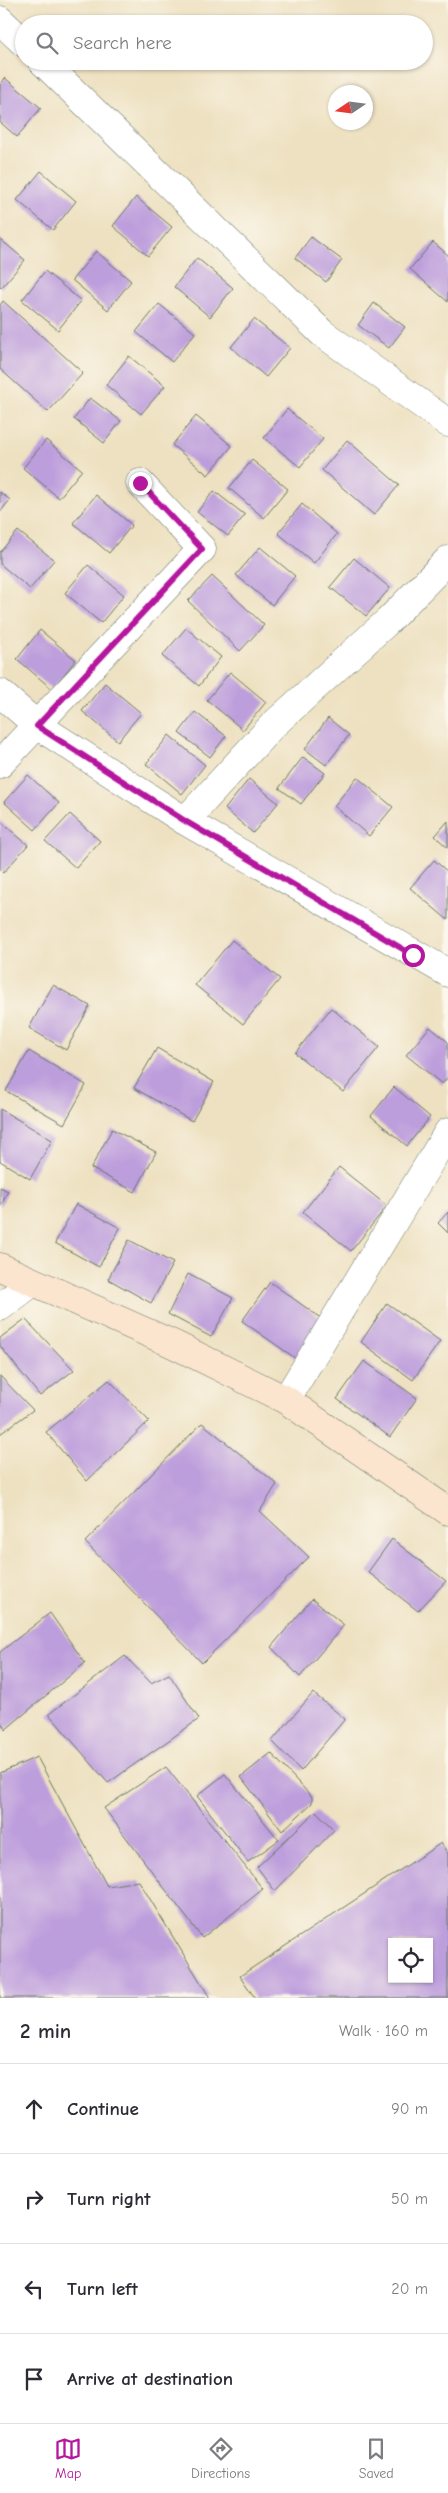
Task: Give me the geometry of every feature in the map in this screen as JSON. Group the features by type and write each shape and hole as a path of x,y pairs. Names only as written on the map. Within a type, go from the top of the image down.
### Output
{"street":[{"path":"0,20 15,35"},
{"path":"51,70 322,333 448,423"},
{"path":"0,764 202,549 140,483"},
{"path":"185,821 272,726 388,621 448,560"},
{"path":"0,693 37,726 185,821 448,973"},
{"path":"286,1400 448,1132"},
{"path":"0,1267 173,1344 286,1400 448,1511"},
{"path":"0,1307 33,1282"}],"building":[{"path":"5,78 41,108 17,137 0,122 0,85"},
{"path":"41,171 76,201 53,230 17,200"},
{"path":"136,197 172,227 148,256 113,226"},
{"path":"311,237 342,260 326,282 295,258"},
{"path":"0,239 25,260 1,288 0,287"},
{"path":"433,242 448,255 448,302 410,269"},
{"path":"96,251 131,281 108,310 72,280"},
{"path":"197,258 233,288 210,317 174,287"},
{"path":"45,271 81,301 58,330 22,300"},
{"path":"3,301 83,373 48,412 0,369 0,305"},
{"path":"374,303 405,327 389,348 358,325"},
{"path":"159,304 195,333 172,362 136,332"},
{"path":"254,319 290,348 266,377 231,347"},
{"path":"129,356 165,386 141,414 106,385"},
{"path":"90,398 121,421 104,443 74,419"},
{"path":"287,409 323,439 300,467 264,438"},
{"path":"196,416 232,446 208,475 172,445"},
{"path":"46,440 82,470 59,498 23,468"},
{"path":"347,440 399,485 374,515 322,470"},
{"path":"252,460 288,489 264,518 229,488"},
{"path":"214,491 245,515 228,536 197,512"},
{"path":"0,492 10,500 0,512"},
{"path":"96,495 132,525 109,553 73,523"},
{"path":"302,504 337,534 314,563 278,533"},
{"path":"18,531 54,560 30,589 0,564 0,552"},
{"path":"260,547 295,576 272,605 236,575"},
{"path":"354,558 390,588 366,616 330,587"},
{"path":"88,565 124,595 101,623 65,593"},
{"path":"212,576 264,625 240,651 188,601"},
{"path":"186,628 221,657 199,686 162,656"},
{"path":"40,630 76,660 52,689 17,659"},
{"path":"230,672 266,702 243,730 207,700"},
{"path":"105,683 141,713 118,741 82,711"},
{"path":"195,712 226,736 210,757 179,733"},
{"path":"328,718 349,735 326,765 305,749"},
{"path":"169,735 205,765 182,794 146,764"},
{"path":"303,757 325,773 301,804 279,788"},
{"path":"28,775 59,803 35,830 4,802"},
{"path":"357,777 393,807 369,836 334,806"},
{"path":"249,779 278,803 253,833 225,809"},
{"path":"70,814 100,841 76,868 45,841"},
{"path":"0,821 28,845 3,873 0,870"},
{"path":"448,821 448,848 435,836"},
{"path":"434,860 448,872 448,920 410,888"},
{"path":"232,940 280,979 243,1024 195,985"},
{"path":"53,985 90,1006 66,1050 29,1028"},
{"path":"331,1008 379,1047 343,1092 295,1053"},
{"path":"430,1027 448,1042 448,1077 442,1084 406,1055"},
{"path":"157,1048 214,1082 192,1121 134,1088"},
{"path":"29,1051 86,1085 64,1124 6,1091"},
{"path":"394,1087 430,1117 407,1146 371,1116"},
{"path":"0,1109 52,1140 30,1179 0,1161"},
{"path":"112,1129 156,1152 135,1192 91,1168"},
{"path":"339,1167 387,1206 351,1251 303,1212"},
{"path":"0,1187 8,1191 0,1207"},
{"path":"76,1204 120,1228 99,1267 55,1243"},
{"path":"448,1212 448,1233 438,1223"},
{"path":"129,1240 173,1263 151,1303 108,1279"},
{"path":"188,1274 233,1298 211,1337 168,1314"},
{"path":"270,1282 322,1319 295,1358 242,1321"},
{"path":"387,1303 440,1341 413,1380 361,1342"},
{"path":"25,1319 74,1370 40,1396 0,1346 0,1338"},
{"path":"364,1361 417,1398 390,1437 337,1399"},
{"path":"0,1376 33,1410 0,1434"},
{"path":"109,1380 149,1421 87,1481 46,1432"},
{"path":"202,1423 277,1484 260,1511 309,1557 202,1663 85,1542"},
{"path":"392,1539 446,1581 418,1611 368,1572"},
{"path":"312,1599 344,1625 300,1677 271,1647"},
{"path":"50,1613 85,1663 5,1730 0,1719 0,1652"},
{"path":"125,1656 151,1683 169,1674 199,1719 108,1783 49,1714"},
{"path":"313,1693 345,1719 301,1771 272,1741"},
{"path":"271,1753 312,1797 312,1803 282,1831 241,1777"},
{"path":"37,1757 107,1886 139,1881 210,1998 0,1998 0,1773"},
{"path":"166,1767 263,1889 202,1938 104,1808"},
{"path":"225,1774 279,1840 248,1862 197,1796"},
{"path":"316,1811 334,1830 275,1891 257,1867"},
{"path":"441,1843 448,1854 448,1998 255,1998 240,1976"}],"route":[{"path":"140,483 202,549 37,726 185,821 413,955"}]}
